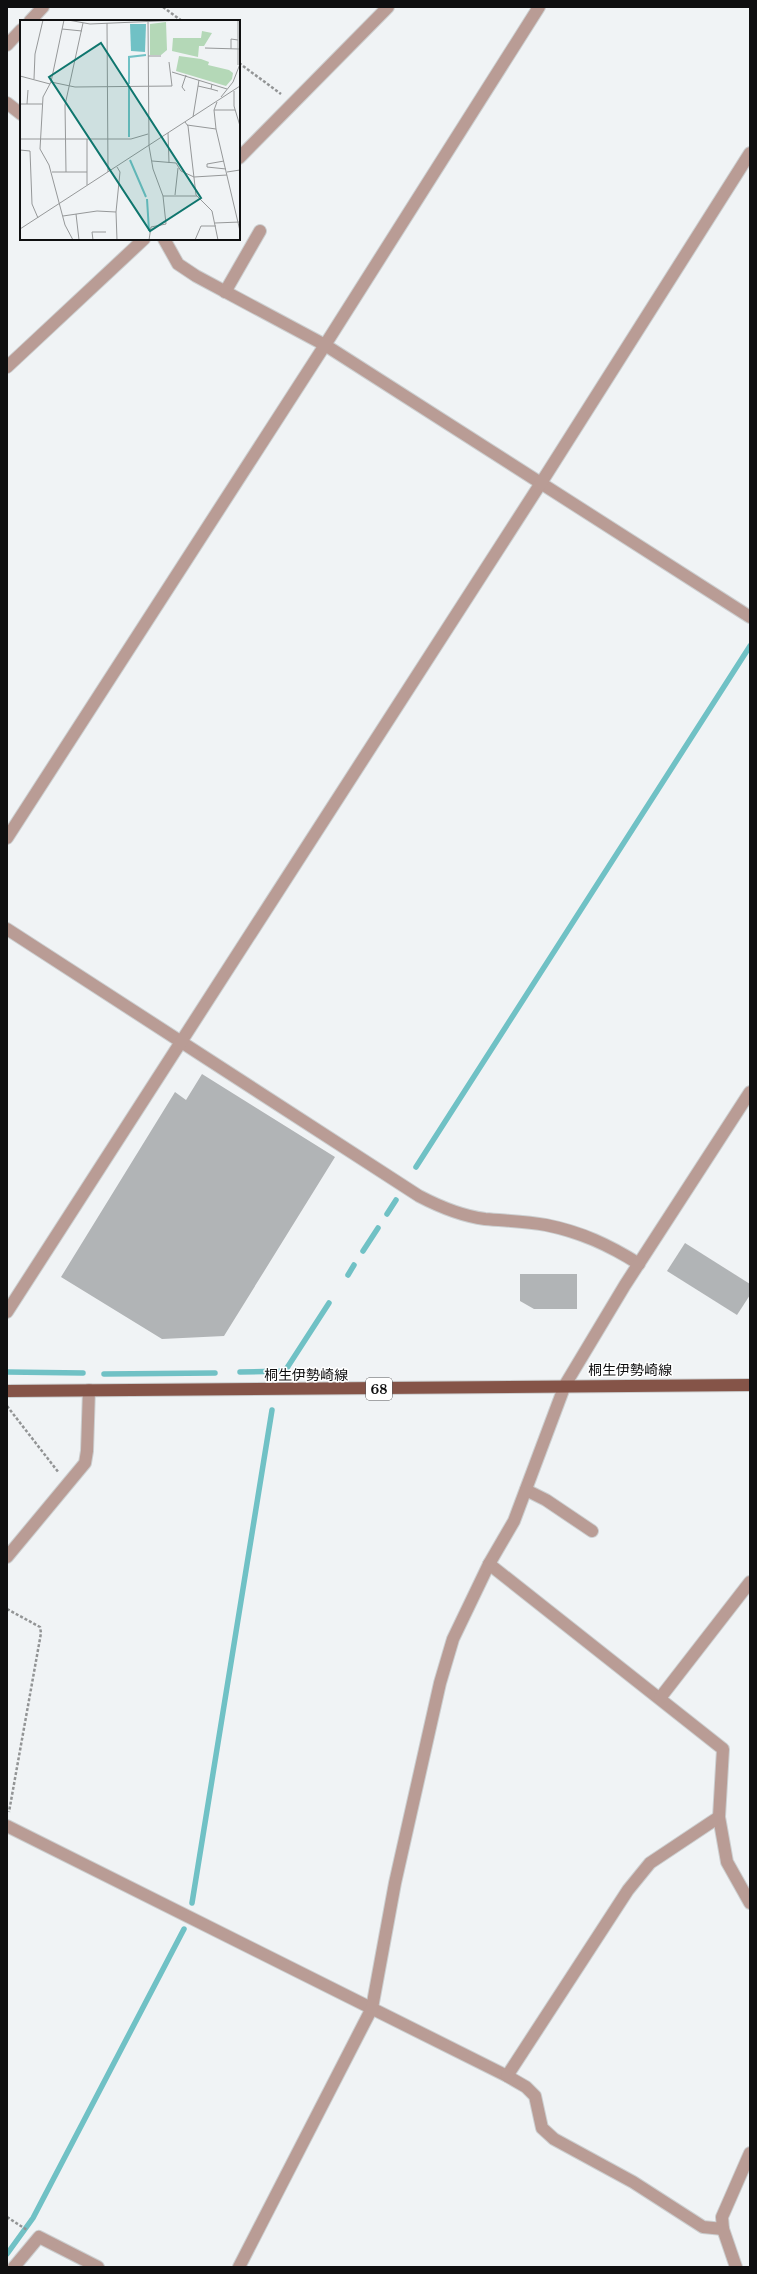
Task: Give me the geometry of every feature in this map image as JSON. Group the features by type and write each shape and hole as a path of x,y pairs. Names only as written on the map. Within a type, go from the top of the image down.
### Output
{"main road":[{"name":"桐生伊勢崎線","path":"7,1391 364,1389 565,1385 750,1385"}],"street":[{"path":"31,20 43,7"},
{"path":"240,157 388,7"},
{"path":"7,838 325,345 539,7"},
{"path":"7,45 20,31"},
{"path":"7,103 20,113"},
{"path":"7,1312 541,483 750,153"},
{"path":"225,292 260,231"},
{"path":"7,367 143,240"},
{"path":"165,240 178,264 196,276 325,345 750,618"},
{"path":"7,929 180,1043 394,1180 440,1207 485,1219 519,1221 572,1231 607,1244 639,1264"},
{"path":"239,2267 372,2008 395,1883 445,1665 462,1618 514,1521 565,1385 639,1264 750,1092"},
{"path":"7,1557 85,1463 89,1390"},
{"path":"526,1490 546,1500 592,1531"},
{"path":"490,1564 723,1749 719,1817 727,1862 750,1903"},
{"path":"660,1698 750,1582"},
{"path":"507,2076 628,1890 650,1863 719,1817"},
{"path":"7,1826 507,2076 526,2087 535,2096 542,2128 554,2139 633,2182 703,2226 723,2229"},
{"path":"736,2267 723,2229 722,2217 750,2153"},
{"path":"14,2267 39,2237 98,2267"}],"path":[{"path":"163,7 181,20"},
{"path":"240,64 293,103"},
{"path":"7,1406 62,1478 69,1484"},
{"path":"7,1609 40,1627 41,1633 7,1815"},
{"path":"7,2217 39,2237"}],"building":[{"path":"202,1074 335,1157 224,1336 162,1339 61,1277 175,1092 186,1100"},
{"path":"685,1243 750,1284 750,1295 737,1315 667,1271"},
{"path":"520,1274 577,1274 577,1309 534,1309 520,1301"}],"waterway":[{"path":"416,1167 750,646"},
{"path":"387,1214 396,1200"},
{"path":"363,1251 378,1228"},
{"path":"348,1275 354,1265"},
{"path":"240,1372 285,1371 329,1303"},
{"path":"7,1372 83,1373"},
{"path":"104,1374 215,1373"},
{"path":"192,1903 272,1410"},
{"path":"7,2254 33,2218 184,1929"}]}
